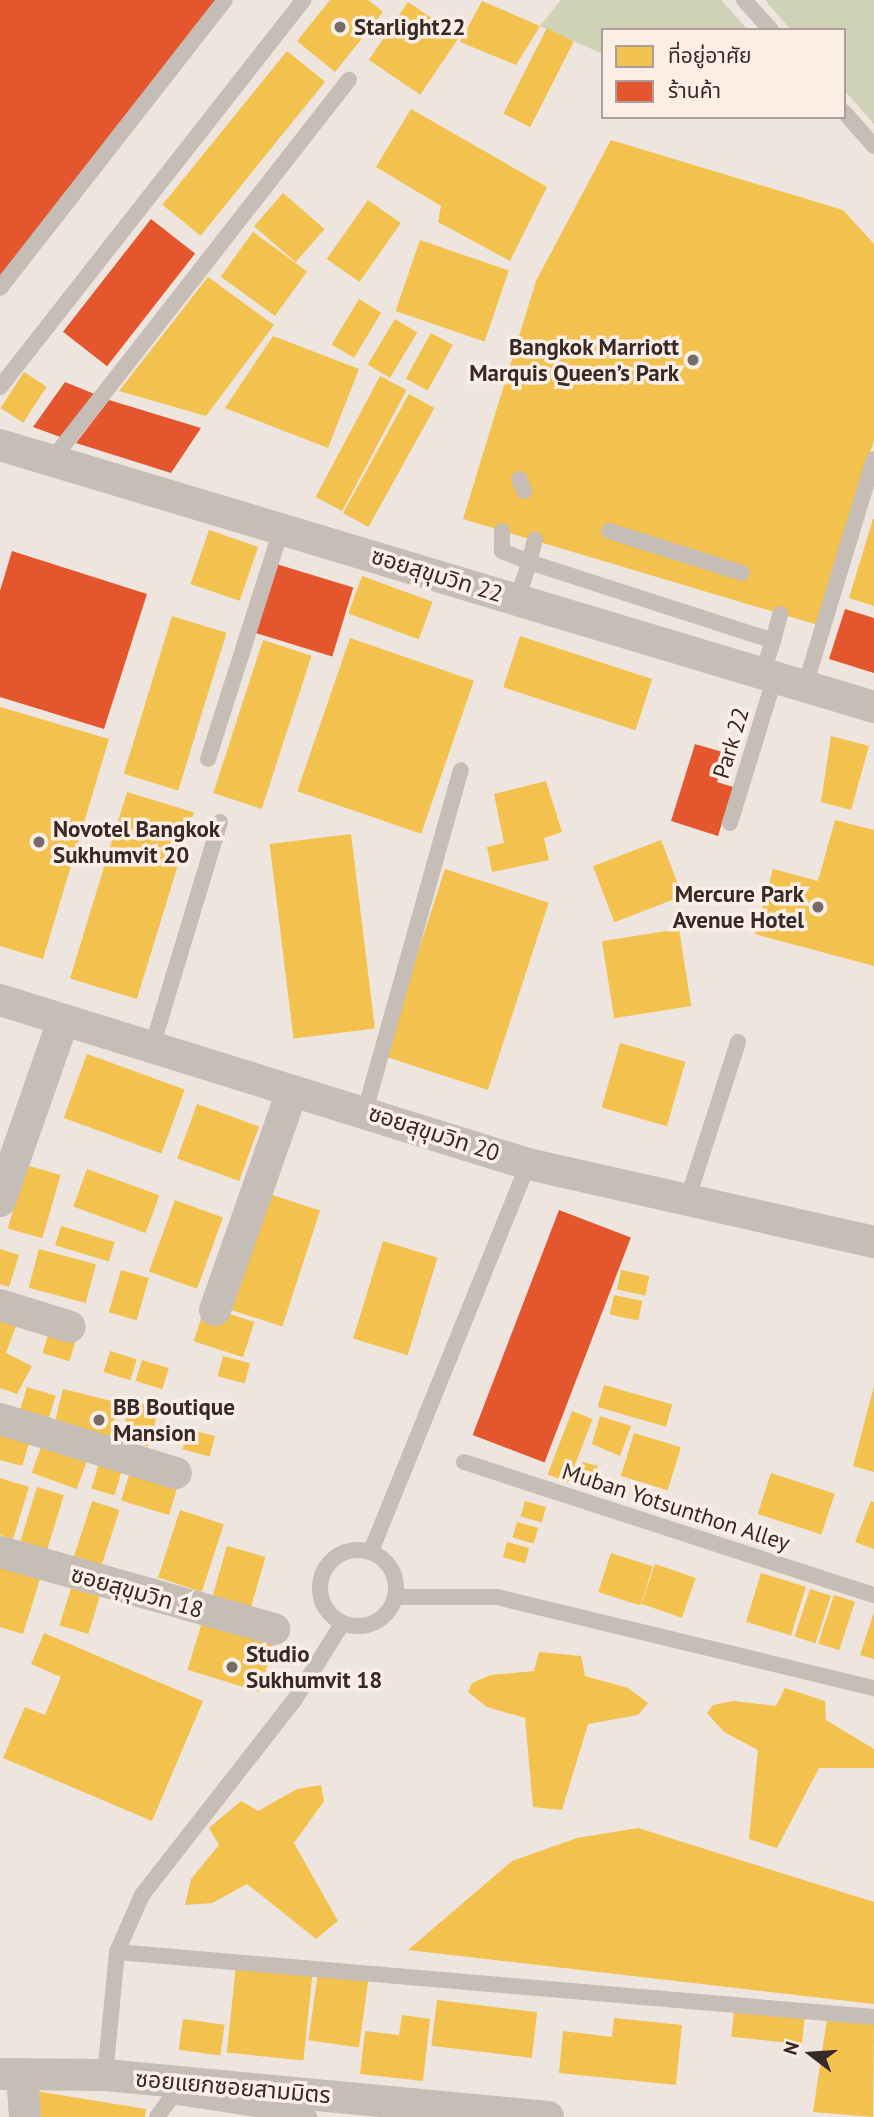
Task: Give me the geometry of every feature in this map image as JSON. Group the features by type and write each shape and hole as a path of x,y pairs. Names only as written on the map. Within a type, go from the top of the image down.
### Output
{"street":[{"name":"ซอยสุขุมวิท 22","path":"0,445 282,527 874,707"},
{"name":"ซอยสุขุมวิท 20","path":"0,1000 292,1091 365,1111 528,1164 874,1242"},
{"path":"0,1202 63,1021"},
{"path":"215,1310 292,1091"},
{"path":"0,1306 70,1327"},
{"path":"0,1419 176,1473"},
{"name":"ซอยสุขุมวิท 18","path":"0,1552 274,1629"},
{"path":"11,2075 25,2117"},
{"name":"ซอยแยกซอยสามมิตร","path":"11,2075 105,2075 548,2117"}],"lane":[{"path":"0,288 225,0"},
{"path":"0,387 303,0"},
{"path":"744,0 769,28"},
{"path":"51,461 349,79"},
{"path":"846,114 874,146"},
{"path":"781,679 874,460"},
{"path":"208,760 282,527"},
{"path":"502,530 502,551 529,562 772,640"},
{"path":"609,531 742,573"},
{"path":"517,600 534,540"},
{"path":"780,614 772,640 781,679"},
{"name":"Park 22","path":"730,823 781,679"},
{"path":"365,1111 461,770"},
{"path":"152,1047 220,822"},
{"path":"688,1198 738,1042"},
{"path":"372,1551 528,1164"},
{"name":"Muban Yotsunthon Alley","path":"464,1462 874,1595"},
{"path":"372,1551 391,1568 395,1597 379,1620 342,1623 321,1601 321,1576 338,1554 372,1551"},
{"path":"395,1597 497,1597 874,1688"},
{"path":"105,2075 117,1952 142,1895 295,1699 342,1623"},
{"path":"117,1952 874,2017"},
{"path":"157,2117 172,2096 309,2117"}],"green space":[{"path":"561,0 721,0 746,28 601,28 601,53 540,26"},
{"path":"765,0 874,0 874,124 846,92 846,28 789,28"}],"building: ที่อยู่อาศัย":[{"name":"Starlight22","path":"330,0 368,0 383,12 335,72 297,41"},
{"path":"482,1 540,26 516,65 460,42"},
{"path":"408,2 459,37 420,95 369,60"},
{"path":"547,28 574,42 530,127 503,114"},
{"path":"287,51 325,82 200,236 162,205"},
{"path":"411,109 547,187 510,261 438,222 441,206 376,167"},
{"name":"Bangkok Marriott Marquis Queen’s Park","path":"611,140 843,210 874,244 874,440 818,625 463,519 536,281"},
{"path":"283,193 325,229 296,262 254,226"},
{"path":"368,200 401,223 359,282 327,259"},
{"path":"253,232 307,271 275,316 221,276"},
{"path":"420,240 509,271 484,342 396,311"},
{"path":"208,277 274,325 206,416 119,391"},
{"path":"359,299 381,312 354,358 332,344"},
{"path":"395,319 417,332 390,378 368,364"},
{"path":"431,333 453,345 428,391 406,378"},
{"path":"273,336 359,369 328,448 225,408"},
{"path":"24,372 47,387 23,423 1,408"},
{"path":"380,376 406,390 342,511 316,497"},
{"path":"409,394 434,408 368,527 343,513"},
{"path":"874,519 874,606 849,598"},
{"path":"209,530 258,547 240,601 190,584"},
{"path":"362,576 432,602 419,639 348,614"},
{"path":"172,616 227,633 178,790 124,774"},
{"path":"520,636 652,679 636,730 503,687"},
{"path":"350,638 474,681 421,834 297,791"},
{"path":"263,640 312,656 262,809 213,793"},
{"name":"Novotel Bangkok Sukhumvit 20","path":"0,707 109,739 43,959 0,946"},
{"path":"831,736 869,746 851,810 821,802"},
{"path":"546,781 562,832 544,838 549,860 492,872 487,847 504,843 494,794"},
{"path":"127,792 194,812 137,999 70,978"},
{"name":"Mercure Park Avenue Hotel","path":"835,820 874,830 874,966 755,934 773,869 818,881"},
{"path":"351,834 375,1029 293,1039 270,844"},
{"path":"661,840 683,896 614,922 593,866"},
{"path":"445,869 549,903 488,1090 384,1056"},
{"path":"679,929 691,1006 614,1018 602,941"},
{"path":"620,1043 685,1062 667,1126 602,1107"},
{"path":"87,1054 185,1090 161,1153 64,1118"},
{"path":"197,1104 259,1127 239,1181 177,1159"},
{"path":"26,1165 61,1175 42,1238 8,1228"},
{"path":"87,1169 159,1195 146,1233 73,1207"},
{"path":"263,1192 320,1211 282,1327 225,1308"},
{"path":"175,1200 223,1217 197,1289 149,1271"},
{"path":"61,1226 115,1242 109,1261 55,1245"},
{"path":"383,1241 438,1258 408,1355 353,1339"},
{"path":"0,1249 19,1255 9,1287 0,1284"},
{"path":"39,1249 96,1264 86,1303 29,1288"},
{"path":"121,1270 149,1278 137,1320 109,1312"},
{"path":"621,1270 649,1276 645,1296 617,1290"},
{"path":"614,1295 642,1301 638,1321 610,1315"},
{"path":"205,1306 254,1322 243,1357 194,1341"},
{"path":"0,1312 21,1312 6,1353 32,1366 17,1394 0,1388"},
{"path":"49,1332 76,1340 69,1361 43,1353"},
{"path":"110,1351 137,1359 130,1380 104,1372"},
{"path":"223,1356 250,1363 245,1384 218,1376"},
{"path":"142,1360 169,1368 162,1389 136,1381"},
{"path":"604,1385 672,1405 666,1427 598,1407"},
{"path":"874,1386 874,1472 853,1466"},
{"path":"27,1387 56,1396 46,1427 17,1419"},
{"path":"63,1389 118,1403 108,1443 53,1429"},
{"path":"131,1401 159,1409 148,1446 120,1438"},
{"path":"572,1411 593,1419 568,1482 548,1474"},
{"path":"600,1416 631,1426 620,1456 592,1444"},
{"path":"0,1427 31,1437 22,1466 0,1460"},
{"path":"188,1429 215,1436 210,1457 183,1449"},
{"path":"634,1433 681,1447 668,1490 621,1476"},
{"path":"45,1436 90,1452 77,1489 32,1473"},
{"path":"101,1457 124,1464 114,1496 91,1489"},
{"path":"583,1462 598,1466 594,1477 580,1472"},
{"path":"132,1465 180,1480 169,1515 121,1500"},
{"path":"771,1473 835,1494 821,1535 758,1514"},
{"path":"0,1478 29,1487 13,1539 0,1535"},
{"path":"37,1487 64,1495 45,1556 18,1548"},
{"path":"92,1501 120,1510 99,1572 72,1563"},
{"path":"525,1501 546,1507 542,1522 521,1516"},
{"path":"871,1501 874,1502 874,1549 855,1542"},
{"path":"180,1510 224,1524 202,1592 158,1578"},
{"path":"517,1522 538,1528 534,1543 513,1537"},
{"path":"507,1542 529,1548 525,1563 503,1557"},
{"path":"227,1546 265,1557 249,1615 210,1604"},
{"path":"611,1553 653,1567 640,1606 598,1592"},
{"path":"655,1564 696,1578 682,1618 641,1604"},
{"path":"0,1566 40,1579 23,1634 0,1627"},
{"path":"761,1573 806,1587 791,1636 746,1622"},
{"path":"71,1588 100,1597 88,1634 60,1625"},
{"path":"810,1589 831,1596 815,1643 795,1637"},
{"path":"834,1595 855,1602 839,1650 818,1644"},
{"path":"874,1612 874,1659 860,1655"},
{"path":"203,1619 275,1641 259,1692 188,1670"},
{"path":"44,1633 203,1701 152,1821 3,1758 25,1707 45,1715 61,1677 31,1664"},
{"path":"539,1652 581,1656 585,1676 628,1688 648,1703 638,1715 588,1724 562,1810 533,1807 525,1718 487,1707 468,1692 472,1683 491,1675 534,1671"},
{"path":"785,1688 825,1701 826,1720 874,1749 874,1768 819,1768 777,1848 749,1839 758,1750 724,1732 707,1713 713,1705 733,1701 776,1706"},
{"path":"321,1785 324,1801 294,1843 338,1921 316,1939 247,1884 212,1903 185,1905 191,1879 219,1845 209,1828 241,1801 258,1811 297,1789"},
{"path":"638,1828 874,1902 874,2004 408,1950 512,1861 577,1838"},
{"path":"236,1965 313,1973 303,2061 227,2053"},
{"path":"318,1972 369,1979 359,2047 308,2040"},
{"path":"437,2000 537,2012 532,2058 431,2046"},
{"path":"734,2011 805,2018 802,2044 731,2037"},
{"path":"402,2015 430,2019 423,2081 360,2074 365,2031 399,2035"},
{"path":"614,2018 682,2025 676,2085 559,2073 563,2031 612,2037"},
{"path":"183,2019 225,2025 220,2056 179,2050"},
{"path":"827,2019 874,2025 873,2117 813,2112"},
{"path":"35,2091 146,2109 145,2117 31,2117"}],"building: ร้านค้า":[{"path":"0,0 216,0 0,279"},
{"path":"151,219 195,253 107,366 63,332"},
{"path":"65,382 97,395 63,438 33,427"},
{"path":"109,400 201,428 171,473 76,443"},
{"path":"12,551 147,594 104,729 0,697 0,591"},
{"path":"273,563 353,588 332,656 252,632"},
{"path":"845,609 874,618 874,673 829,659"},
{"path":"695,744 726,753 717,782 733,787 718,836 671,821"},
{"path":"559,1210 631,1238 545,1463 473,1435"}],"place":[{"name":"Starlight22","path":"340,27"},
{"name":"Bangkok Marriott Marquis Queen’s Park","path":"693,360"},
{"name":"Novotel Bangkok Sukhumvit 20","path":"39,842"},
{"name":"Mercure Park Avenue Hotel","path":"818,907"},
{"name":"BB Boutique Mansion","path":"99,1420"},
{"name":"Studio Sukhumvit 18","path":"232,1667"}]}
